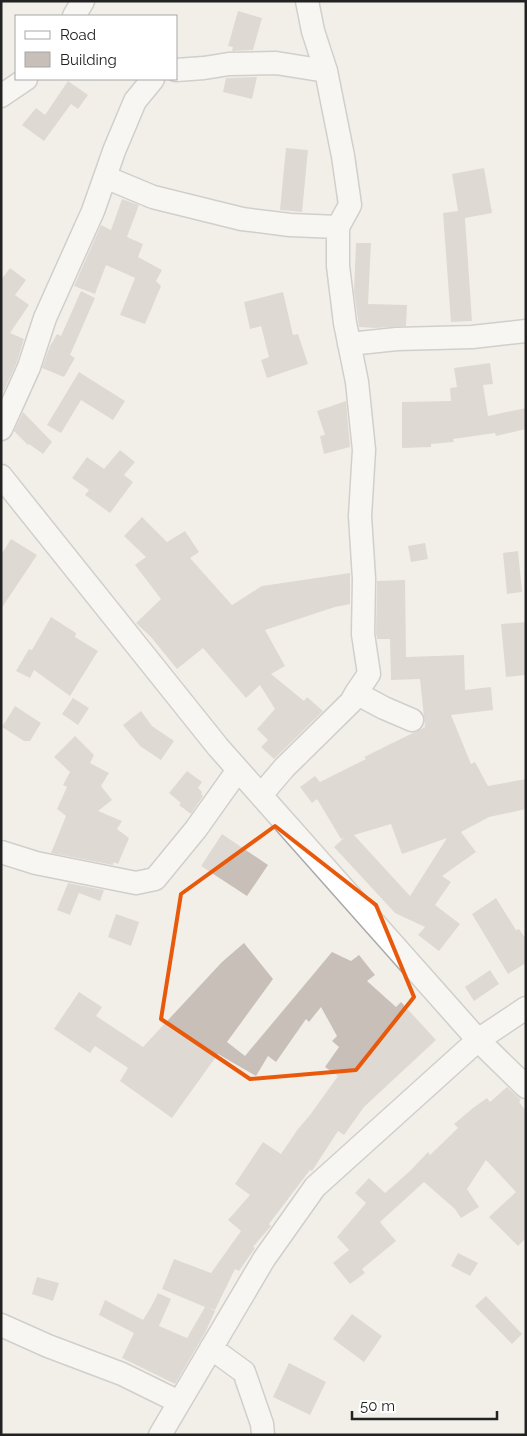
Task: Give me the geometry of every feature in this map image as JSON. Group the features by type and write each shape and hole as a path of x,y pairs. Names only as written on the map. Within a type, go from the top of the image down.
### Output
{"street":[{"path":"75,15 83,1"},
{"path":"260,795 284,768 351,702 369,674 363,634 364,578 360,516 364,450 357,382 345,323 338,266 338,227 350,205 326,71 313,32 308,1"},
{"path":"178,70 229,64 276,63 326,71"},
{"path":"1,96 25,80"},
{"path":"1,430 29,367 45,318 93,211 114,151 135,101 152,80"},
{"path":"106,177 153,197 242,219 290,225 338,227"},
{"path":"349,344 397,339 472,337 526,332"},
{"path":"1,476 218,747 478,1040 526,1087"},
{"path":"356,693 412,720"},
{"path":"1,852 36,863 136,883 155,879 196,829 238,770"},
{"path":"160,1435 264,1259 315,1187 478,1040 526,1008"},
{"path":"1,1326 122,1374 179,1402"},
{"path":"211,1348 244,1372 262,1424 263,1435"}],"highlighted area":[{"path":"275,826 376,905 414,997 356,1070 250,1079 161,1019 181,894"}],"building":[{"path":"238,11 262,18 253,50 232,51 233,47 228,46"},
{"path":"257,77 252,99 223,92 226,78"},
{"path":"68,81 88,95 78,109 71,104 44,141 22,125 36,108 45,115"},
{"path":"286,148 308,150 302,212 280,210"},
{"path":"484,168 492,213 465,218 472,321 451,322 443,213 458,211 452,174"},
{"path":"122,199 139,205 127,237 143,244 138,257 162,270 156,281 161,286 145,324 120,315 135,278 106,265 95,294 74,286 101,225 111,230"},
{"path":"356,243 371,243 368,304 407,305 406,326 359,327 354,291"},
{"path":"10,268 26,280 15,295 29,305 10,333 24,339 17,362 1,397 1,280"},
{"path":"81,291 95,298 70,355 75,358 64,377 42,368 50,346 57,334 61,336"},
{"path":"283,292 293,335 298,334 308,364 267,378 261,360 269,357 261,326 250,329 244,302"},
{"path":"490,363 493,384 483,385 488,416 526,408 526,429 496,436 495,433 453,439 454,442 431,444 431,447 402,448 402,402 451,401 450,388 457,387 454,368"},
{"path":"79,372 125,401 113,420 81,400 61,433 47,425"},
{"path":"346,401 350,447 324,454 320,436 325,435 317,411"},
{"path":"23,412 52,442 43,454 28,445 14,431"},
{"path":"120,450 135,462 124,475 133,482 110,513 85,495 89,490 72,478 87,457 104,469"},
{"path":"142,517 167,542 185,531 199,552 190,558 232,605 262,586 350,573 350,604 335,607 265,630 285,666 271,674 304,701 307,697 323,711 274,759 261,747 268,740 257,729 275,709 260,685 246,698 203,648 177,669 151,637 136,623 161,599 135,565 146,557 124,536"},
{"path":"11,539 37,555 1,609 1,555"},
{"path":"425,543 428,559 411,562 408,546"},
{"path":"518,551 522,592 507,594 503,553"},
{"path":"405,580 406,657 464,655 465,690 491,687 493,710 451,715 471,764 475,762 488,786 526,779 526,809 489,817 461,832 476,852 442,876 451,882 435,905 460,924 439,951 418,935 425,927 395,913 334,847 344,838 341,839 317,799 312,803 300,787 315,776 320,782 366,759 364,757 425,727 420,679 391,680 390,639 377,639 377,581","holes":["391,824 402,854 447,838 410,896 354,835"]},
{"path":"51,617 76,633 75,637 98,651 70,696 34,670 30,678 16,671 29,649 32,650"},
{"path":"526,622 526,675 506,677 501,624"},
{"path":"73,698 89,708 78,725 62,714"},
{"path":"15,706 41,723 30,741 24,741 2,727"},
{"path":"141,711 152,726 174,741 161,760 140,746 123,725"},
{"path":"75,736 94,755 90,763 109,773 101,786 112,800 98,811 122,821 117,829 129,838 118,864 114,862 113,865 51,853 66,816 57,809 67,787 63,785 70,772 54,757"},
{"path":"187,771 202,782 198,788 203,796 191,814 179,805 181,803 169,793"},
{"path":"222,834 268,865 247,896 201,866"},
{"path":"68,883 104,890 100,901 79,893 70,915 57,910"},
{"path":"496,898 516,930 519,929 526,939 526,963 508,974 472,914"},
{"path":"116,914 139,922 131,946 108,937"},
{"path":"244,943 273,979 227,1042 245,1056 332,952 351,961 359,955 375,975 367,981 396,1007 401,1002 436,1040 364,1107 344,1135 338,1131 312,1171 310,1170 269,1224 271,1226 253,1247 255,1248 239,1271 235,1269 215,1310 209,1308 215,1311 205,1333 175,1384 122,1358 134,1333 99,1315 105,1300 143,1320 158,1293 171,1299 159,1326 187,1338 205,1307 162,1289 174,1259 211,1273 241,1231 228,1220 250,1195 235,1184 263,1142 281,1154 338,1076 325,1067 339,1047 332,1041 337,1036 321,1007 309,1022 306,1019 276,1062 268,1056 256,1076 218,1054 172,1118 120,1081 128,1068 95,1046 90,1053 54,1029 79,992 102,1007 96,1016 143,1047 222,962"},
{"path":"490,970 499,984 474,1001 465,987"},
{"path":"507,1087 521,1100 519,1102 526,1111 526,1238 518,1246 489,1217 516,1192 486,1160 467,1189 479,1207 461,1218 455,1209 424,1182 380,1222 396,1241 362,1269 365,1273 350,1284 333,1263 349,1250 337,1237 366,1203 355,1193 369,1178 385,1193 428,1152 430,1155 458,1128 454,1124 487,1098 490,1102"},
{"path":"458,1253 478,1263 470,1276 451,1266"},
{"path":"37,1277 59,1283 53,1301 32,1294"},
{"path":"486,1296 522,1334 512,1344 475,1306"},
{"path":"352,1314 382,1336 364,1362 333,1339"},
{"path":"289,1363 326,1382 310,1415 273,1397"}]}
